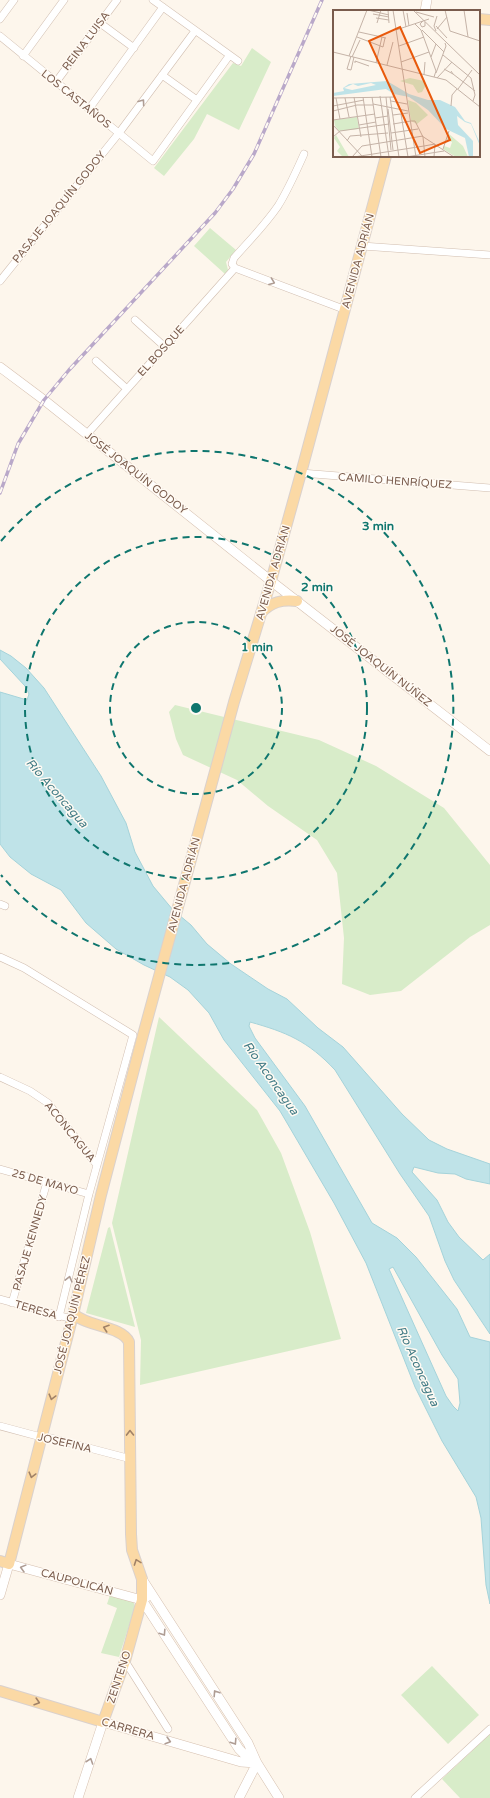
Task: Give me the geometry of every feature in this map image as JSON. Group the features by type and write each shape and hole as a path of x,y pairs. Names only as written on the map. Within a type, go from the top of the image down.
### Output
{"main road":[{"path":"480,19 490,20"},
{"name":"AVENIDA ADRIÁN","path":"138,1035 234,702 271,581 346,310 386,157"},
{"path":"261,613 269,606 279,601 297,601"},
{"name":"JOSÉ JOAQUÍN PÉREZ","path":"4,1562 41,1437 67,1340 102,1195 138,1035"},
{"name":"TERESA","path":"73,1316 121,1334 127,1338"},
{"path":"67,1340 77,1325 84,1321"},
{"name":"ZENTENO","path":"104,1722 125,1661 142,1600 142,1578 132,1550 130,1534 129,1508 131,1459 129,1342 127,1338"},
{"name":"CARRERA","path":"0,1691 104,1722"}],"street":[{"path":"0,19 14,0"},
{"path":"23,56 64,0"},
{"name":"REINA LUISA","path":"56,82 117,0"},
{"path":"153,0 229,56 238,60"},
{"path":"424,10 428,0"},
{"path":"89,109 163,7"},
{"path":"100,23 134,48"},
{"name":"PASAJE JOAQUÍN GODOY","path":"0,281 119,133 195,31"},
{"name":"LOS CASTAÑOS","path":"0,36 153,161 197,100"},
{"path":"162,75 197,100 229,56"},
{"name":"EL BOSQUE","path":"86,434 236,268 233,266 233,260 278,206 291,183 304,154"},
{"path":"362,246 490,255"},
{"path":"236,268 346,310"},
{"path":"135,320 165,347"},
{"path":"96,361 127,389"},
{"name":"JOSÉ JOAQUÍN GODOY","path":"0,367 271,581"},
{"name":"CAMILO HENRÍQUEZ","path":"301,473 490,488"},
{"name":"JOSÉ JOAQUÍN NÚÑEZ","path":"271,581 490,751"},
{"path":"0,957 30,971 138,1035"},
{"name":"JOSÉ JOAQUÍN PÉREZ","path":"59,1316 97,1165 138,1035"},
{"name":"ACONCAGUA","path":"0,1076 30,1091 48,1103 97,1165"},
{"name":"25 DE MAYO","path":"0,1169 90,1194"},
{"name":"PASAJE KENNEDY","path":"12,1303 47,1182"},
{"name":"TERESA","path":"0,1299 59,1316 73,1316"},
{"name":"JOSEFINA","path":"0,1426 131,1459"},
{"name":"JOSÉ JOAQUÍN PÉREZ","path":"0,1595 4,1562"},
{"name":"CAUPOLICÁN","path":"4,1562 142,1600"},
{"path":"142,1578 248,1743 257,1763 279,1798"},
{"path":"152,1594 142,1600 238,1749 248,1758 257,1763"},
{"path":"125,1661 168,1729"},
{"name":"CARRERA","path":"104,1722 241,1762 257,1763"},
{"name":"ZENTENO","path":"78,1798 104,1722"},
{"path":"415,1798 490,1729"},
{"path":"239,1798 257,1763"}],"green space":[{"path":"252,48 271,62 239,130 207,114 194,139 164,176 154,168 233,63 241,66"},
{"path":"210,228 236,250 226,262 228,270 225,274 194,246"},
{"path":"175,705 319,740 376,766 444,808 490,865 490,925 470,937 401,991 370,995 342,984 344,938 337,873 317,840 268,806 237,780 183,755 176,739 169,712"},
{"path":"159,1017 257,1110 281,1153 310,1232 341,1339 140,1385 141,1340 112,1223"},
{"path":"110,1227 135,1327 86,1313 108,1228"},
{"path":"110,1595 133,1600 135,1607 119,1657 101,1653 117,1608 107,1604"},
{"path":"432,1666 479,1715 448,1744 401,1695"},
{"path":"490,1734 490,1798 460,1798 442,1779"}],"water":[{"name":"Río Aconcagua","path":"0,650 11,656 26,668 44,688 101,776 126,823 135,852 153,886 173,910 191,925 207,944 231,964 268,989 287,999 318,1028 343,1047 402,1114 429,1140 447,1149 490,1164 490,1184 466,1179 455,1174 438,1173 414,1167 412,1172 437,1200 448,1222 459,1237 483,1260 490,1254 490,1334 454,1280 445,1261 429,1216 400,1174 335,1070 315,1052 296,1039 286,1034 250,1022 249,1026 255,1038 305,1106 372,1223 397,1238 416,1257 457,1309 470,1337 490,1342 490,1604 486,1585 481,1518 476,1497 442,1441 415,1387 366,1263 334,1203 280,1111 224,1040 209,1013 188,990 170,977 144,965 116,949 86,923 61,890 31,874 10,857 0,844 0,692 27,700 29,694 25,686 0,659","holes":["393,1267 442,1355 458,1379 460,1403 458,1411 446,1396 389,1269"]}],"railway":[{"path":"0,493 18,444 44,400 69,370 215,213 233,189 254,154 322,0"}]}
